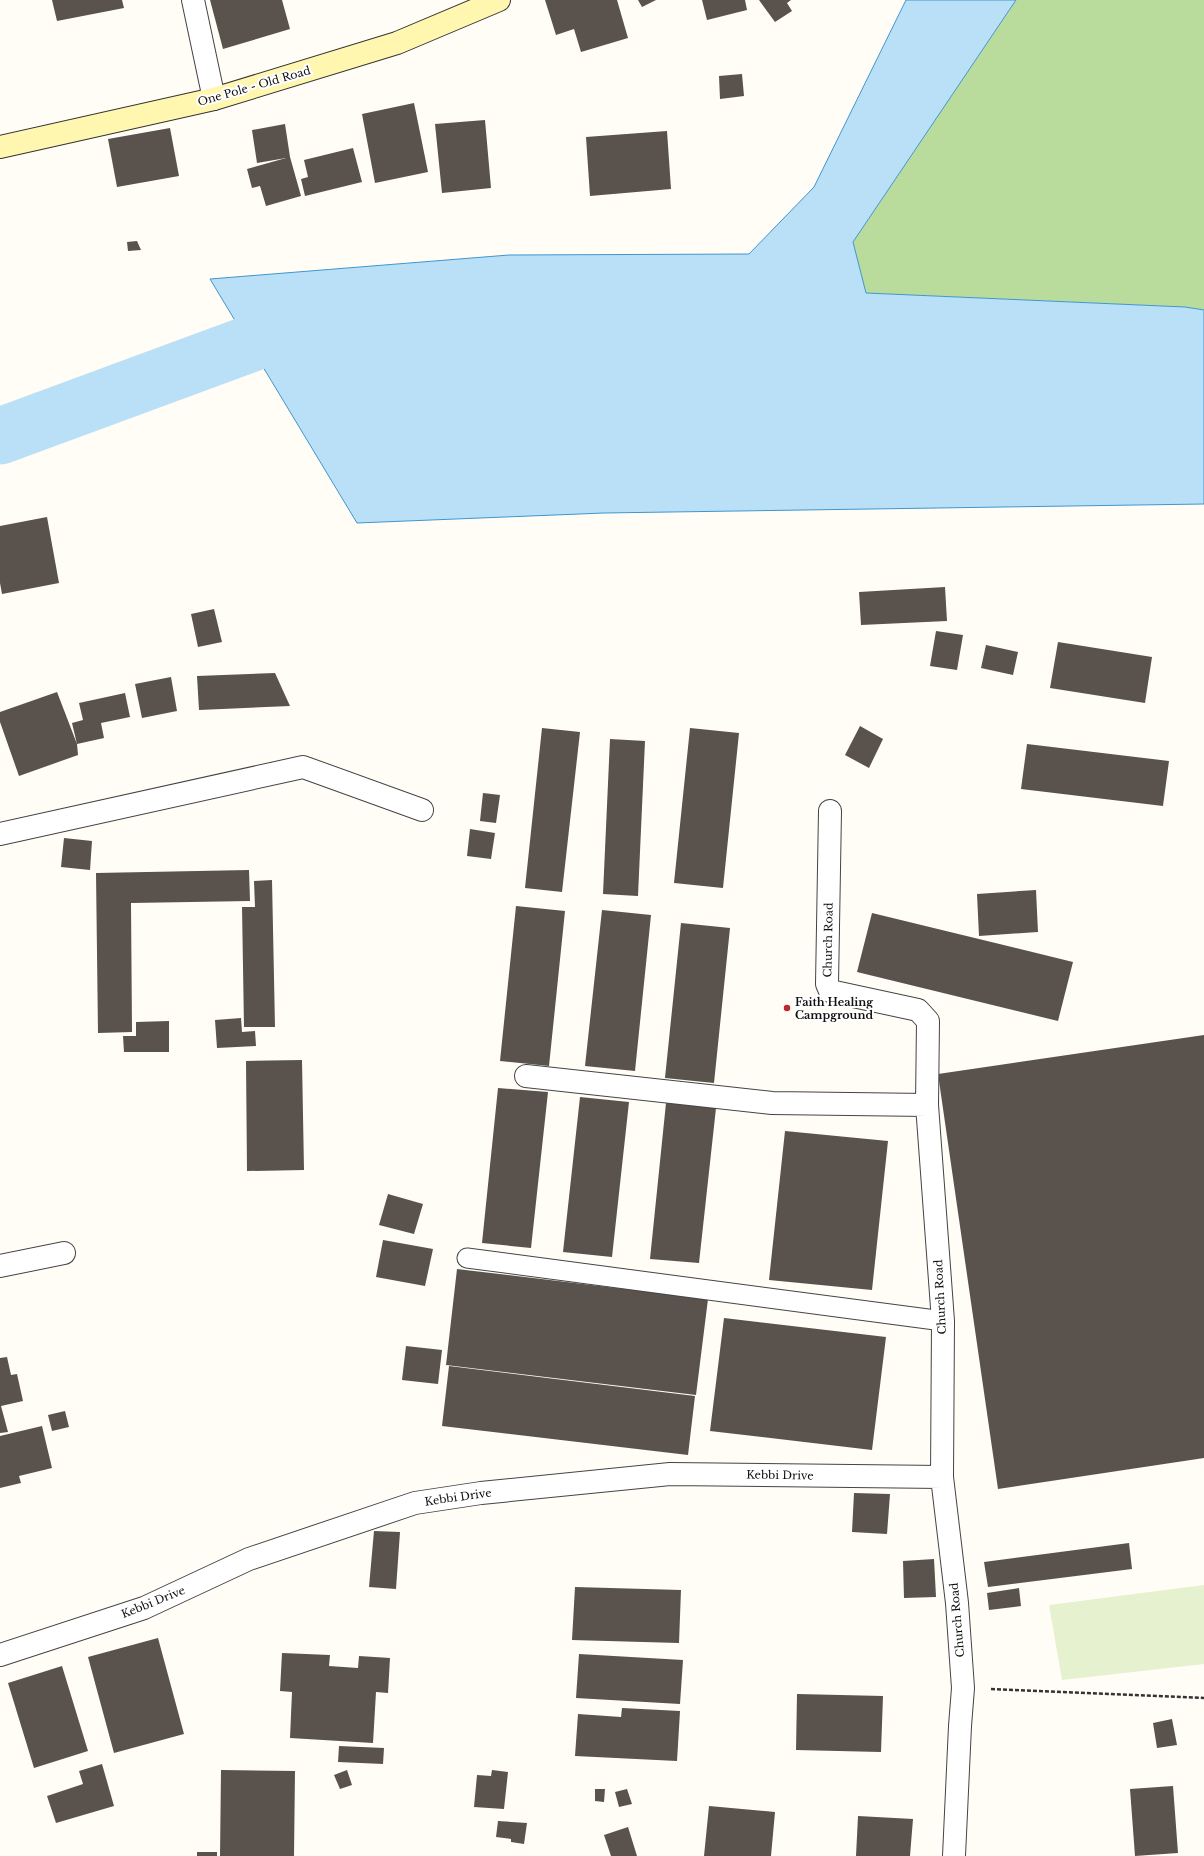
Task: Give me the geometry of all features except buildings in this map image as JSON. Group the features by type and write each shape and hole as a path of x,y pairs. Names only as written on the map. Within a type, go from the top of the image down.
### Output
{"street":[{"path":"193,0 214,99"},
{"name":"One Pole - Old Road","path":"0,147 214,99 396,43 500,0"},
{"path":"0,834 303,767 422,810"},
{"name":"Church Road","path":"830,811 827,984 830,991 918,1010 928,1021 927,1105 943,1321 942,1477 957,1603 963,1688 954,1856"},
{"path":"526,1076 772,1103 927,1105"},
{"path":"0,1266 64,1252"},
{"name":"Kebbi Drive","path":"0,1655 144,1608 249,1559 415,1503 481,1493 670,1474 942,1477"}],"lane":[{"path":"467,1258 943,1321"}],"path":[{"path":"963,1688 1204,1698"}],"green space":[{"path":"1016,0 1204,0 1204,310 1185,307 866,293 853,242"},
{"path":"1204,1585 1204,1664 1062,1680 1049,1605"}],"water":[{"path":"906,0 1016,0 853,242 866,293 1185,307 1204,310 1204,504 604,513 357,523 210,279 509,255 749,254 814,187"}],"waterway":[{"path":"0,436 323,317"}],"place":[{"name":"Faith Healing Campground","path":"787,1008"}]}
